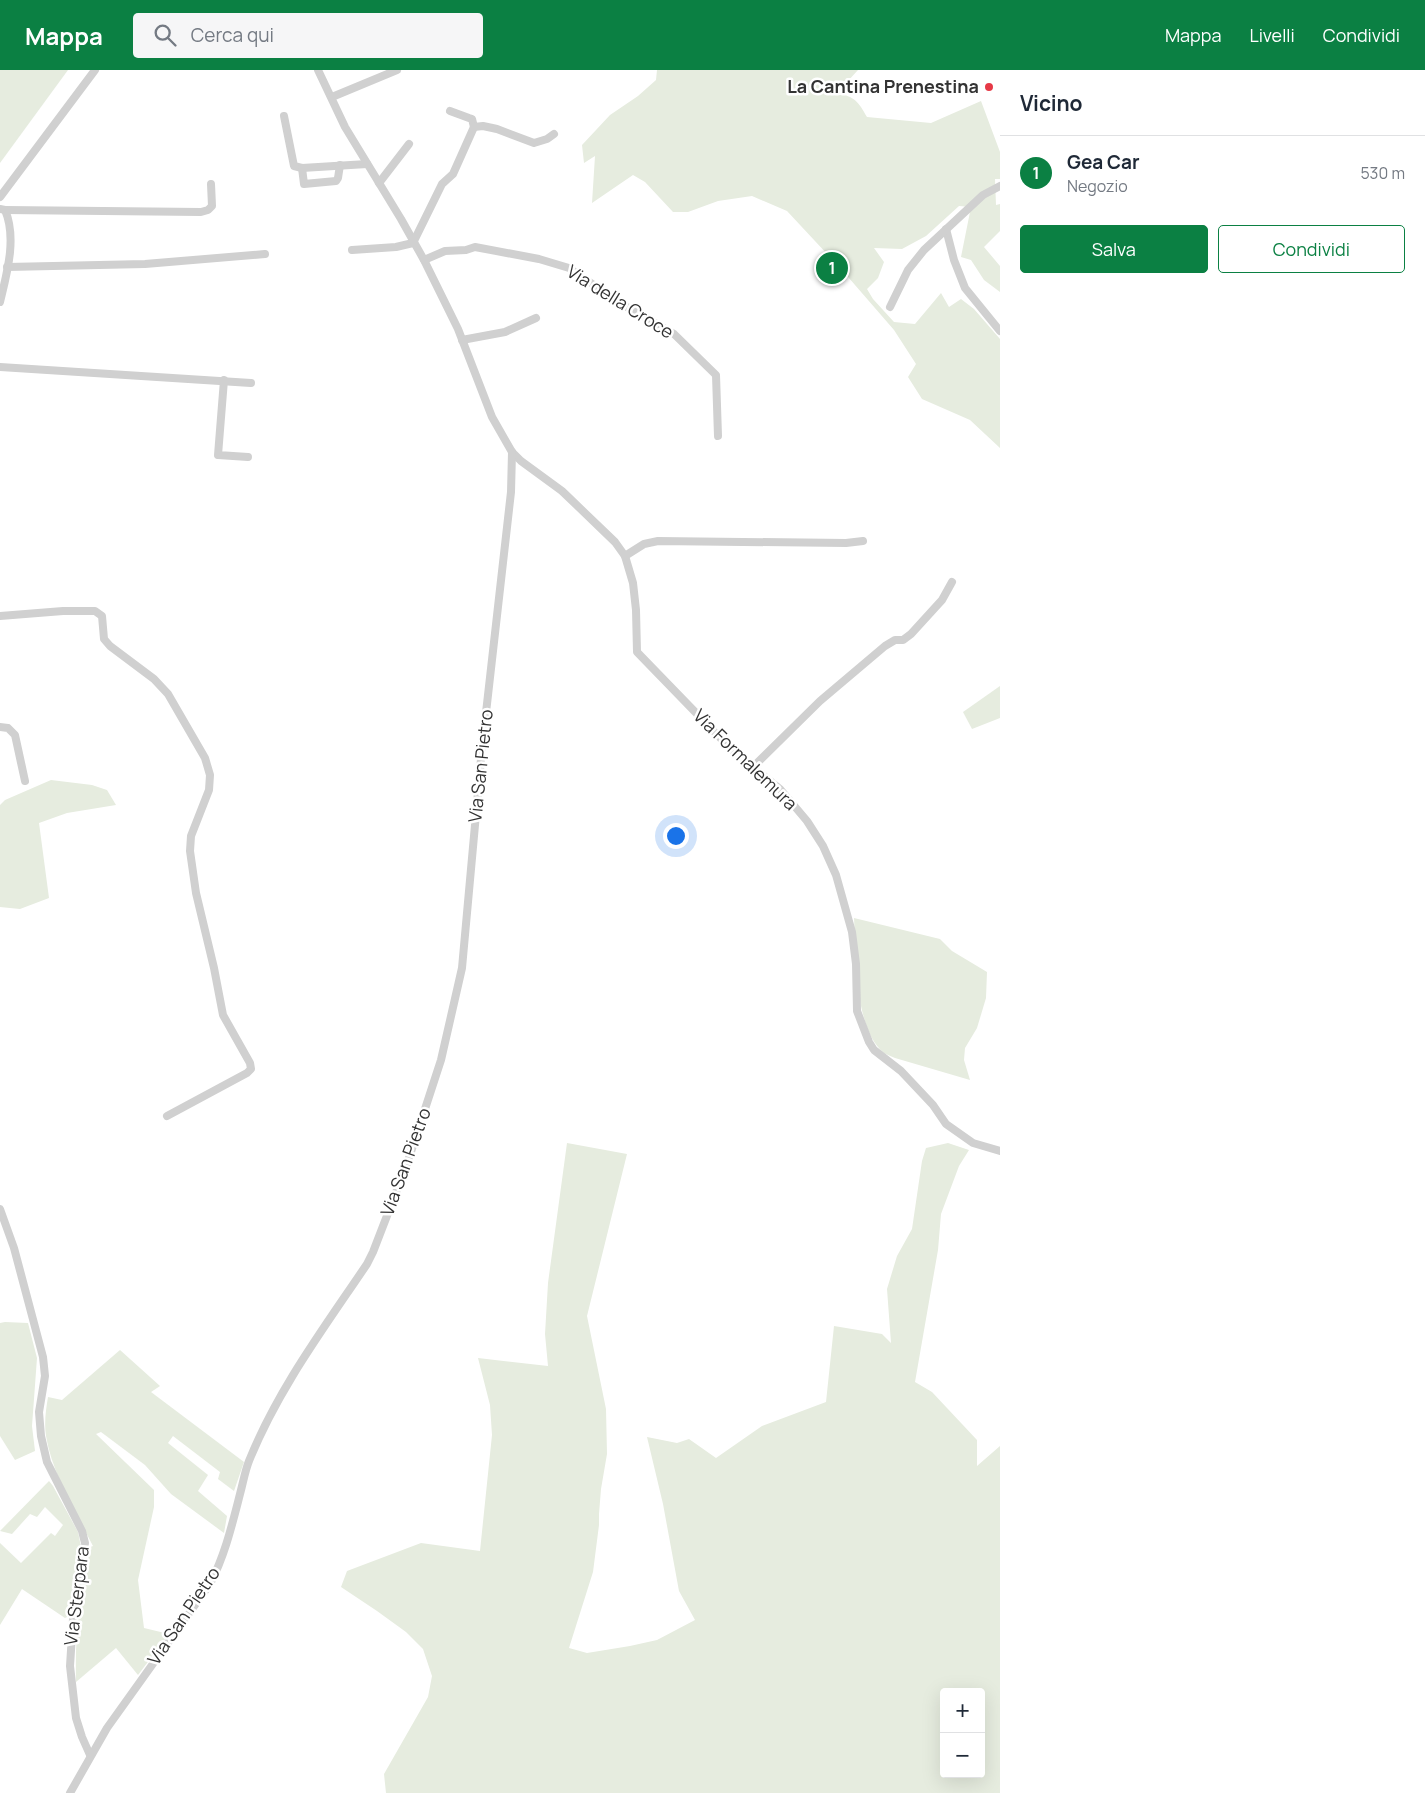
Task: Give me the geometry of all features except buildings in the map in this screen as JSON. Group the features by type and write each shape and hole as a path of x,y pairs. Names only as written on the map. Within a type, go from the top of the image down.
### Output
{"street":[{"path":"0,197 95,70"},
{"path":"318,70 346,127 424,260 462,340 492,417 512,452"},
{"path":"332,97 397,70"},
{"path":"352,250 396,247 413,242 442,184 453,174 474,126 472,119 450,111"},
{"path":"284,116 294,166 302,168 367,164"},
{"path":"474,126 497,129 534,143 547,139 554,134"},
{"path":"379,183 409,144"},
{"path":"302,168 304,184 336,181 340,165"},
{"path":"0,302 7,267 10,227 3,209 204,211 210,209 213,204 211,184"},
{"path":"890,307 898,288 913,263 928,246 983,195 1000,186"},
{"path":"946,229 954,260 965,288 1000,331"},
{"name":"Via della Croce","path":"424,260 445,251 466,250 475,247 539,259 569,268 620,303 674,334 716,375 718,436"},
{"path":"7,267 145,264 265,254"},
{"path":"462,340 505,332 536,318"},
{"path":"0,367 251,383"},
{"path":"224,380 218,455 248,457"},
{"name":"Via Formalemura","path":"512,452 520,461 562,491 615,542 626,556 636,610 637,652 731,749 780,789 807,821 823,846 836,875 852,932 856,964 857,1011 868,1042 874,1050 901,1071 933,1105 946,1124 973,1142 1000,1151"},
{"name":"Via San Pietro","path":"70,1793 90,1756 140,1681 210,1584 226,1545 249,1462 268,1418 370,1258 407,1164 439,1069 462,968 482,748 511,492 512,452"},
{"path":"626,556 644,544 658,541 864,541"},
{"path":"753,767 820,701 885,646 895,640 904,640 911,634 942,600 952,582"},
{"path":"0,616 63,611 95,612 102,616 104,639 110,646 154,679 168,694 205,758 210,775 209,790 191,836 196,893 214,968 222,1015 250,1063 251,1069 247,1073 167,1116"},
{"path":"0,727 8,728 15,735 25,781"},
{"name":"Via Sterpara","path":"0,1210 14,1248 42,1357 45,1376 39,1412 40,1436 48,1462 82,1531 85,1544 74,1603 70,1666 76,1718 90,1756"}],"shaded area":[{"path":"0,70 68,70 0,163"},
{"path":"657,70 858,70 837,93 848,96 855,101 867,117 931,123 981,101 1000,152 1000,179 995,179 996,205 1000,204 1000,231 984,247 1000,266 1000,292 984,280 971,260 961,257 971,207 959,206 926,236 902,249 874,248 884,262 878,278 867,289 873,299 894,322 915,324 941,293 949,307 961,299 974,309 1000,339 1000,448 970,420 922,399 908,377 916,364 894,330 787,211 752,196 718,201 688,212 673,212 645,182 633,175 592,203 595,156 584,163 582,145 610,115 638,96 656,80"},
{"path":"1000,686 1000,718 972,729 963,712"},
{"path":"51,780 92,785 107,790 116,805 67,813 39,823 49,898 20,909 0,907 0,805 5,800"},
{"path":"854,918 940,939 952,951 987,972 986,998 977,1028 965,1048 964,1060 970,1080 895,1058 884,1053 874,1042 867,1027 858,990"},
{"path":"567,1143 627,1154 587,1316 606,1409 607,1454 601,1489 593,1572 569,1648 587,1653 657,1640 695,1620 679,1591 663,1504 647,1437 677,1443 689,1439 716,1458 762,1426 826,1402 834,1326 882,1334 891,1343 887,1289 897,1256 912,1229 922,1161 926,1148 948,1143 969,1150 959,1166 941,1214 938,1250 915,1382 932,1392 977,1440 977,1466 1000,1446 1000,1793 386,1793 384,1774 428,1697 432,1676 423,1649 406,1632 341,1587 347,1571 421,1543 480,1551 492,1435 490,1405 478,1358 548,1366 545,1334 548,1283"},
{"path":"0,1323 28,1323 37,1358 32,1426 35,1451 15,1460 0,1436"},
{"path":"120,1350 160,1386 151,1392 244,1462 234,1491 218,1479 220,1472 173,1436 168,1443 208,1475 198,1491 227,1516 224,1533 171,1494 145,1465 101,1432 96,1434 154,1490 154,1507 138,1580 144,1628 169,1634 138,1675 116,1648 76,1682 76,1647 82,1582 88,1548 93,1546 53,1464 46,1436 45,1421 48,1397 62,1400"},
{"path":"49,1481 78,1532 80,1542 81,1551 69,1616 65,1618 22,1589 0,1625 0,1543 21,1563 51,1533 55,1536 63,1525 45,1507 37,1517 30,1514 12,1534 0,1531"}],"place":[{"name":"La Cantina Prenestina","path":"989,87"},
{"name":"Gea Car","path":"832,268"}]}
